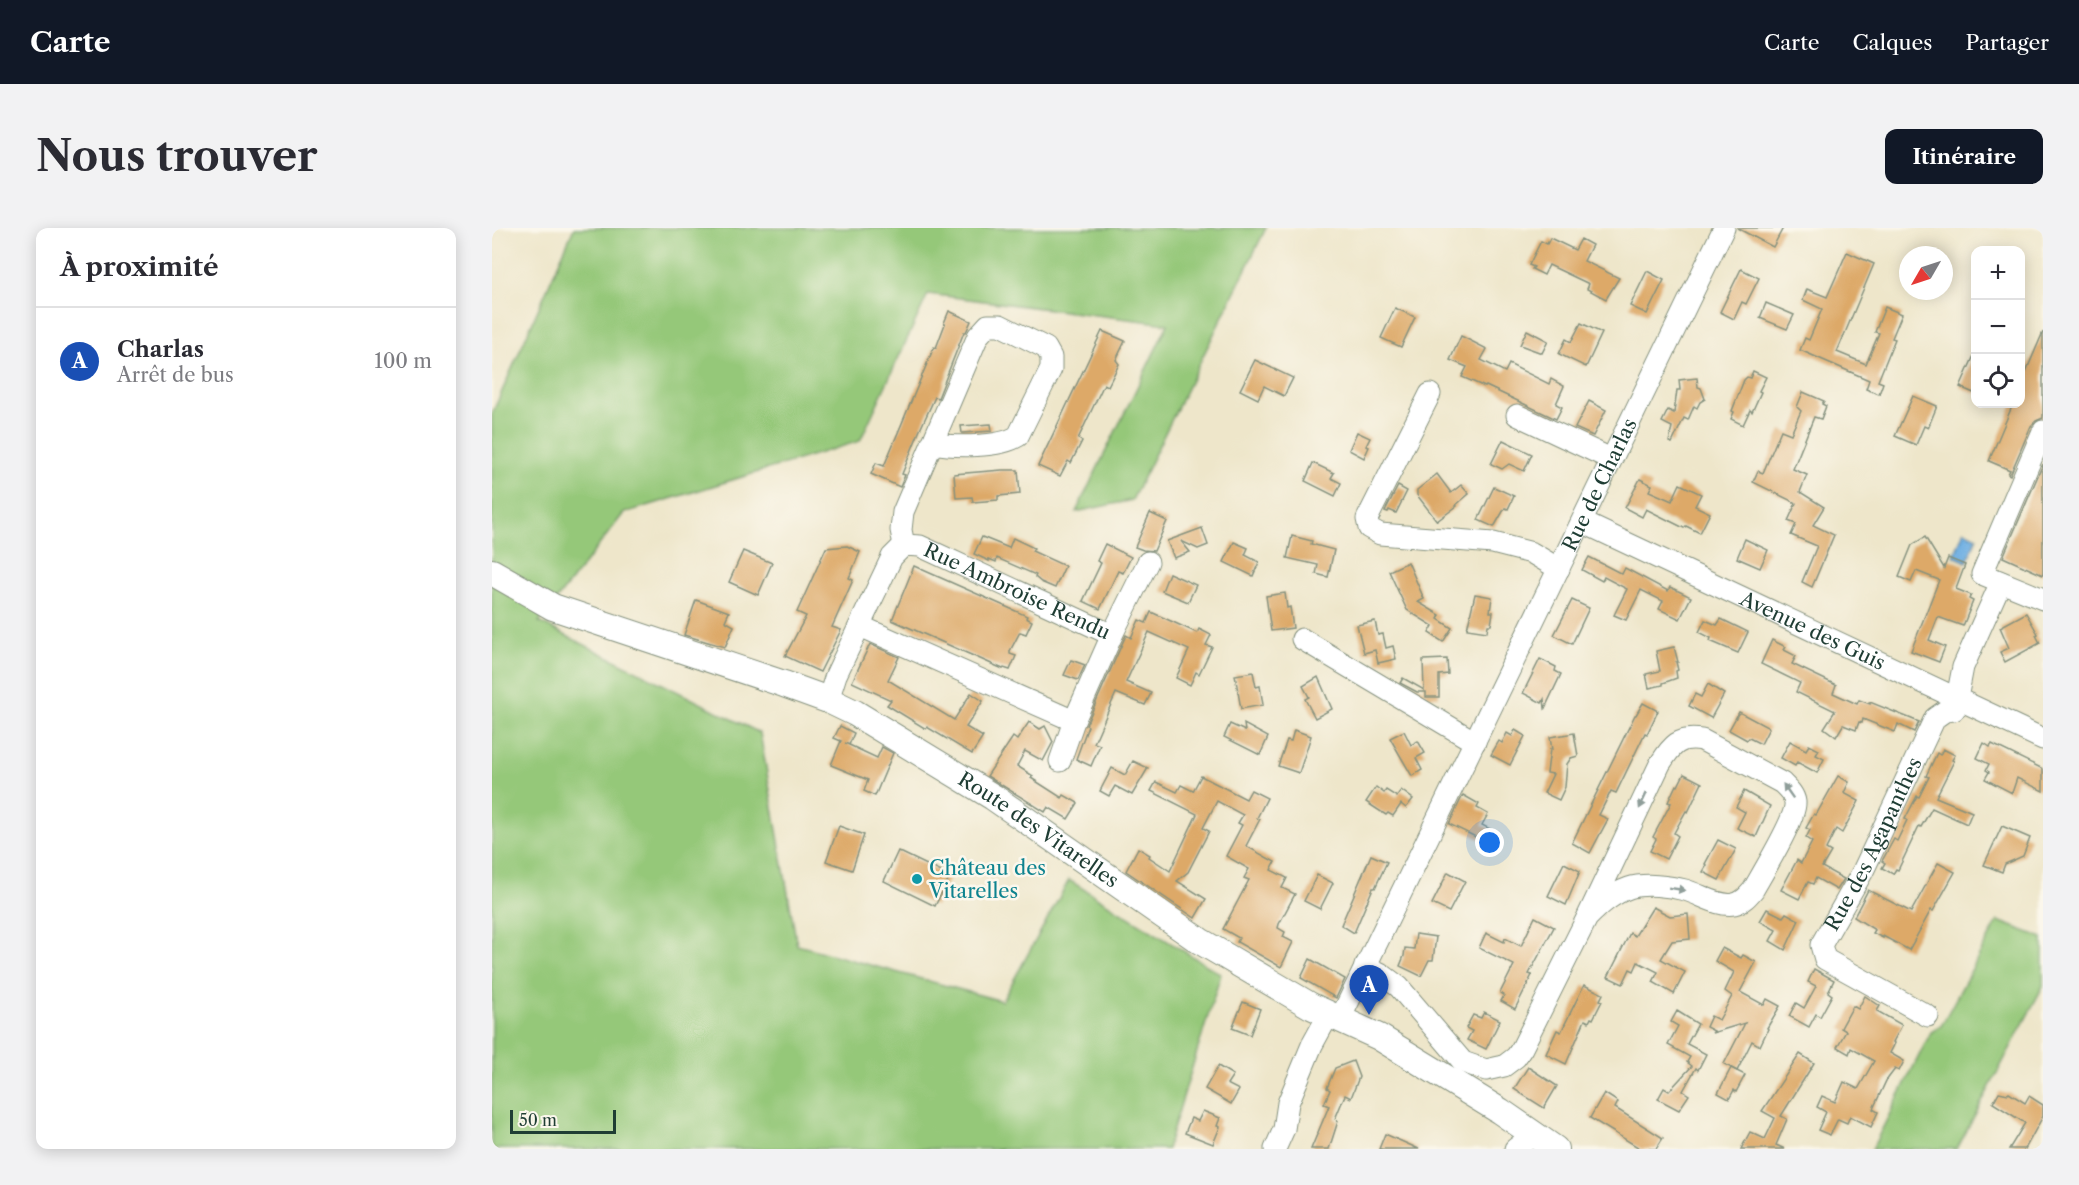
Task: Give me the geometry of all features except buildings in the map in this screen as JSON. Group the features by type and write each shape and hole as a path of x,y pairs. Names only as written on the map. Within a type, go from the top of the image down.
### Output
{"main road":[{"name":"Route des Vitarelles","path":"492,572 553,607 828,700 906,743 993,797 1200,941 1311,1006 1386,1042 1500,1111 1524,1142 1555,1149"}],"street":[{"name":"Rue de Charlas","path":"1275,1149 1284,1129 1288,1103 1312,1045 1335,1017 1365,966 1724,228"},
{"path":"904,544 901,530 903,512 932,442 978,336 988,325 1000,325 1046,348 1051,357 1051,369 1018,436 1008,443 948,446 932,442"},
{"path":"1430,394 1367,519 1369,528 1380,534 1493,543 1532,553 1559,569"},
{"path":"1517,415 1611,459"},
{"path":"2043,431 1982,574 2043,599"},
{"name":"Avenue des Guis","path":"1582,522 2043,739"},
{"name":"Rue Ambroise Rendu","path":"828,700 836,675 892,557 904,544 920,546 1112,635 1074,722 1060,761"},
{"path":"1112,635 1148,562"},
{"path":"1959,699 1963,667 2001,582"},
{"path":"861,626 1074,722"},
{"path":"1302,639 1475,742"},
{"name":"Rue des Agapanthes","path":"1928,1016 1825,960 1821,945 1863,871 1935,718 1945,711 1954,710 1959,699"},
{"path":"1365,966 1380,973 1398,987 1463,1062 1486,1070 1504,1066 1516,1057 1522,1048 1660,764 1671,747 1690,738 1702,740 1772,777 1790,790 1795,802 1793,816 1753,890 1745,899 1734,904 1722,904 1684,890 1654,886 1631,887 1610,897 1587,918"},
{"path":"1618,852 1617,867 1631,887"}],"green space":[{"path":"574,228 1266,228 1132,500 1076,512 1168,324 928,294 860,441 624,513 539,622 760,733 797,945 1002,1001 1069,880 1221,974 1167,1149 492,1149 492,414"},
{"path":"1998,921 2043,938 2043,986 1957,1149 1872,1149 1931,1032 1941,1026"}],"water":[{"path":"1964,531 1977,537 1967,562 1954,556"}],"place":[{"name":"Château des Vitarelles","path":"917,879"},
{"name":"Charlas","path":"1369,1015"}]}
